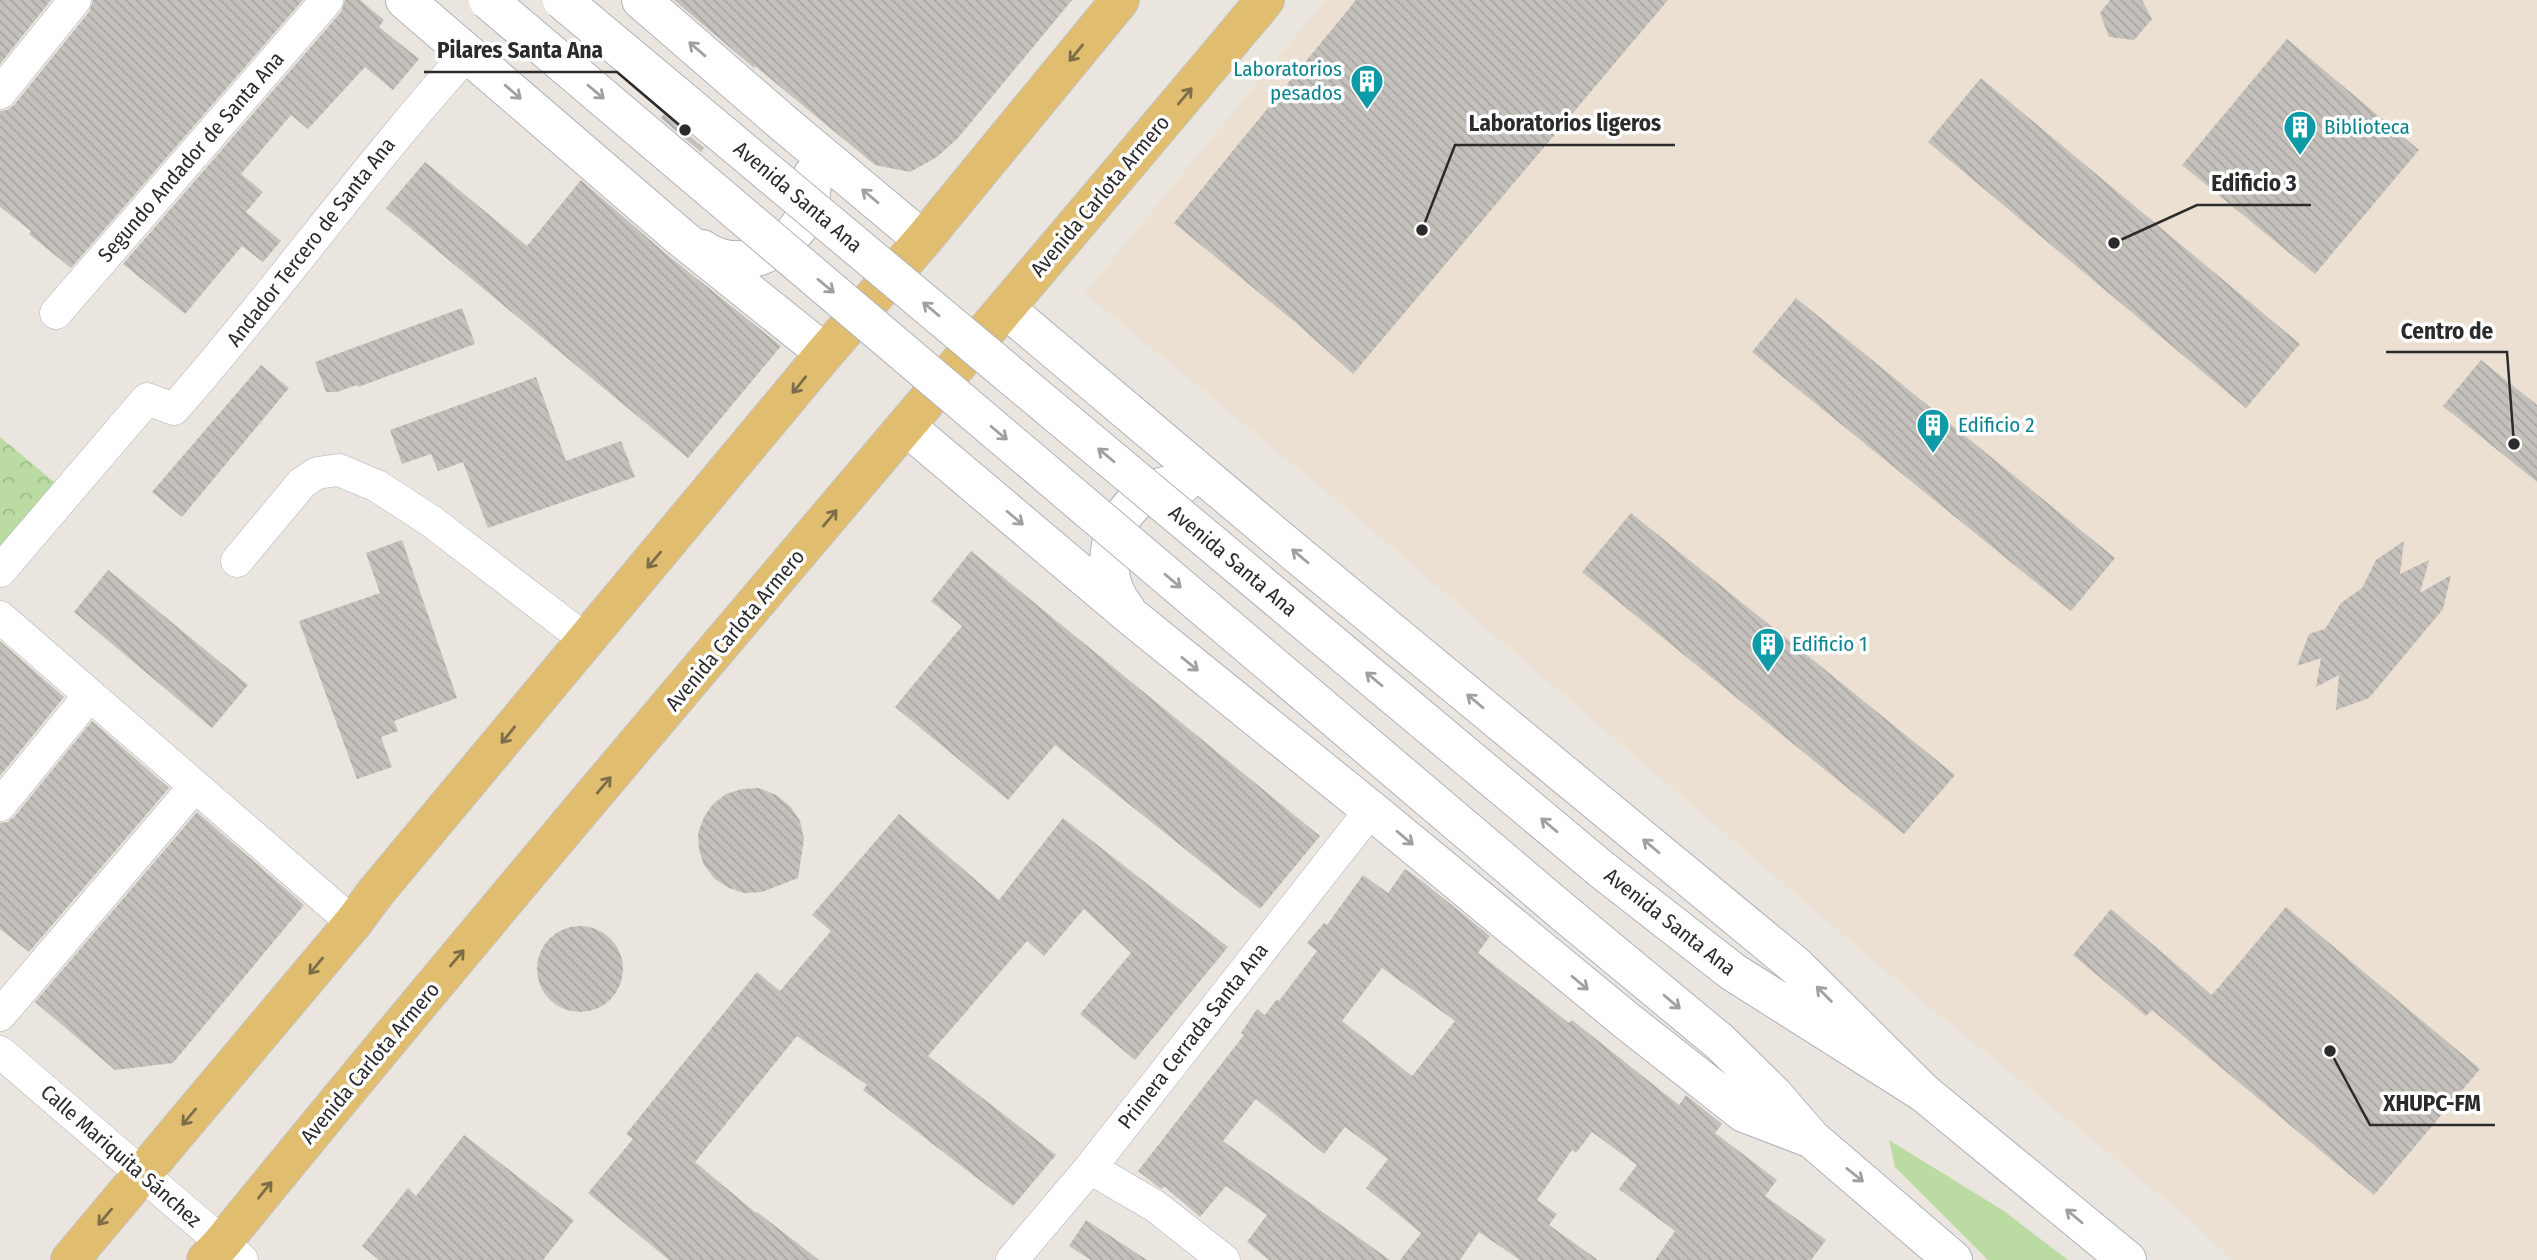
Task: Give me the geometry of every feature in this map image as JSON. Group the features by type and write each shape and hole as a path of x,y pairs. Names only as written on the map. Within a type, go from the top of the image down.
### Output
{"main road":[{"path":"405,0 679,236 825,353"},
{"path":"488,0 1563,912 1720,1042 1773,1094 1812,1139 1953,1260"},
{"name":"Avenida Santa Ana","path":"562,0 1601,869 1733,972 1924,1094"},
{"path":"641,0 923,240"},
{"path":"70,1260 825,353 923,240 1120,0"},
{"name":"Avenida Carlota Armero","path":"223,1254 390,1038 1265,0"},
{"path":"679,236 711,256 730,260 749,259 768,254 784,243 797,229 812,195 812,176 800,141 782,122"},
{"name":"Avenida Santa Ana","path":"1006,309 1228,497 1796,966 1924,1094 2127,1260"},
{"path":"907,427 1132,617 1627,1021 1744,1113 1812,1139"},
{"path":"1132,617 1113,588 1109,570 1108,553 1112,536 1125,513 1144,496 1177,484 1212,489 1228,497"}],"street":[{"path":"0,93 75,0"},
{"name":"Segundo Andador de Santa Ana","path":"55,313 327,0"},
{"name":"Andador Tercero de Santa Ana","path":"0,571 146,399 174,409 231,344 362,176 468,53"},
{"path":"237,561 302,483 317,473 339,470 377,486 431,521 586,640"},
{"path":"0,617 353,923"},
{"path":"0,805 90,695"},
{"path":"0,1015 195,786"},
{"name":"Primera Cerrada Santa Ana","path":"1012,1260 1090,1168 1371,810"},
{"name":"Calle Mariquita Sánchez","path":"0,1052 141,1174 223,1254"},
{"path":"1090,1168 1155,1206 1224,1260"}],"shaded area":[{"path":"1325,0 2537,0 2537,1260 2232,1260 2188,1218 1870,958 1358,518 1085,293"}],"green space":[{"path":"0,437 60,487 0,558"},
{"path":"1889,1140 2004,1211 2068,1260 1988,1260 1895,1167"}],"building":[{"path":"0,0 51,0 0,64"},
{"path":"93,0 303,0 71,268 0,207 0,111 14,105 89,12"},
{"path":"345,0 360,0 384,20 379,27 419,59 393,90 365,67 308,129 291,115 241,174 263,192 246,212 281,241 263,262 242,246 185,314 123,264 341,12"},
{"path":"674,0 1072,0 958,138 937,157 910,172 875,165"},
{"name":"Laboratorios pesados","path":"1356,0 1668,0 1353,374 1295,322 1174,223"},
{"path":"2110,0 2142,0 2152,19 2134,40 2109,37 2100,13"},
{"name":"Biblioteca","path":"2287,39 2419,150 2315,274 2182,165"},
{"path":"1981,78 2300,344 2246,408 1928,142"},
{"path":"664,114 704,148 701,152 661,118"},
{"path":"425,162 527,246 581,180 665,253 781,346 688,458 386,208"},
{"name":"Edificio 2","path":"1796,298 2115,558 2071,611 1752,352"},
{"path":"462,308 475,344 358,387 357,385 337,392 326,392 315,362"},
{"path":"2481,360 2537,405 2537,482 2443,406"},
{"path":"261,365 289,388 182,517 152,492"},
{"path":"536,377 566,461 621,441 635,477 488,528 463,462 438,471 431,454 402,464 390,430"},
{"name":"Edificio 1","path":"1631,513 1955,775 1904,834 1582,572"},
{"path":"402,540 457,698 394,721 398,731 381,737 392,767 357,779 299,621 380,593 366,553"},
{"path":"2404,541 2400,574 2429,560 2420,593 2451,575 2443,609 2369,698 2336,710 2339,675 2316,687 2321,658 2297,666 2309,634 2325,629 2341,603 2362,588 2376,560"},
{"path":"971,551 1320,836 1260,909 1055,745 1008,800 895,707 962,626 931,601"},
{"path":"108,570 248,685 212,728 74,612"},
{"path":"0,641 64,697 0,776"},
{"path":"92,721 169,788 29,952 0,929 0,823 14,817"},
{"path":"759,788 776,795 790,806 800,821 804,839 798,878 762,892 744,893 715,879 704,865 699,850 698,833 713,804 726,794"},
{"path":"197,812 304,905 173,1063 115,1070 35,1002"},
{"path":"899,814 999,900 1063,818 1228,947 1135,1060 1080,1014 1131,953 1084,909 1044,956 1027,941 928,1056 1056,1155 1013,1206 863,1090 867,1085 797,1036 695,1162 756,1213 819,1260 669,1260 588,1193 633,1139 626,1134 757,972 780,991 831,931 812,915"},
{"path":"1405,869 1490,936 1478,953 1569,1023 1572,1020 1679,1105 1686,1095 1722,1124 1715,1133 1777,1180 1765,1196 1826,1240 1811,1260 1655,1260 1675,1231 1619,1189 1637,1165 1592,1132 1576,1153 1572,1150 1537,1200 1557,1214 1549,1225 1598,1260 1520,1260 1479,1232 1460,1260 1400,1260 1421,1233 1366,1188 1388,1159 1345,1127 1324,1154 1256,1099 1223,1141 1390,1260 1269,1260 1247,1242 1267,1215 1226,1186 1200,1217 1164,1186 1162,1189 1138,1171 1244,1035 1241,1033 1257,1009 1265,1015 1277,999 1279,1001 1317,951 1307,943 1324,923 1327,925 1363,875 1388,893","holes":["1382,968 1455,1021 1412,1076 1342,1021"]},
{"path":"2286,907 2480,1069 2374,1195 2152,1010 2146,1016 2073,955 2111,909 2212,995"},
{"path":"580,926 604,933 616,945 623,969 616,993 604,1005 580,1012 556,1005 544,993 537,969 544,945 556,933"},
{"path":"464,1135 574,1220 543,1260 379,1260 362,1246 408,1188 416,1196"},
{"path":"1086,1220 1147,1260 1091,1260 1069,1246"}],"place":[{"name":"Laboratorios pesados","path":"1367,111"},
{"name":"Pilares Santa Ana","path":"685,130"},
{"name":"Biblioteca","path":"2300,157"},
{"name":"Laboratorios ligeros","path":"1422,230"},
{"name":"Edificio 3","path":"2114,243"},
{"name":"Centro de","path":"2514,444"},
{"name":"Edificio 2","path":"1933,455"},
{"name":"Edificio 1","path":"1768,674"},
{"name":"XHUPC-FM","path":"2330,1051"}]}
